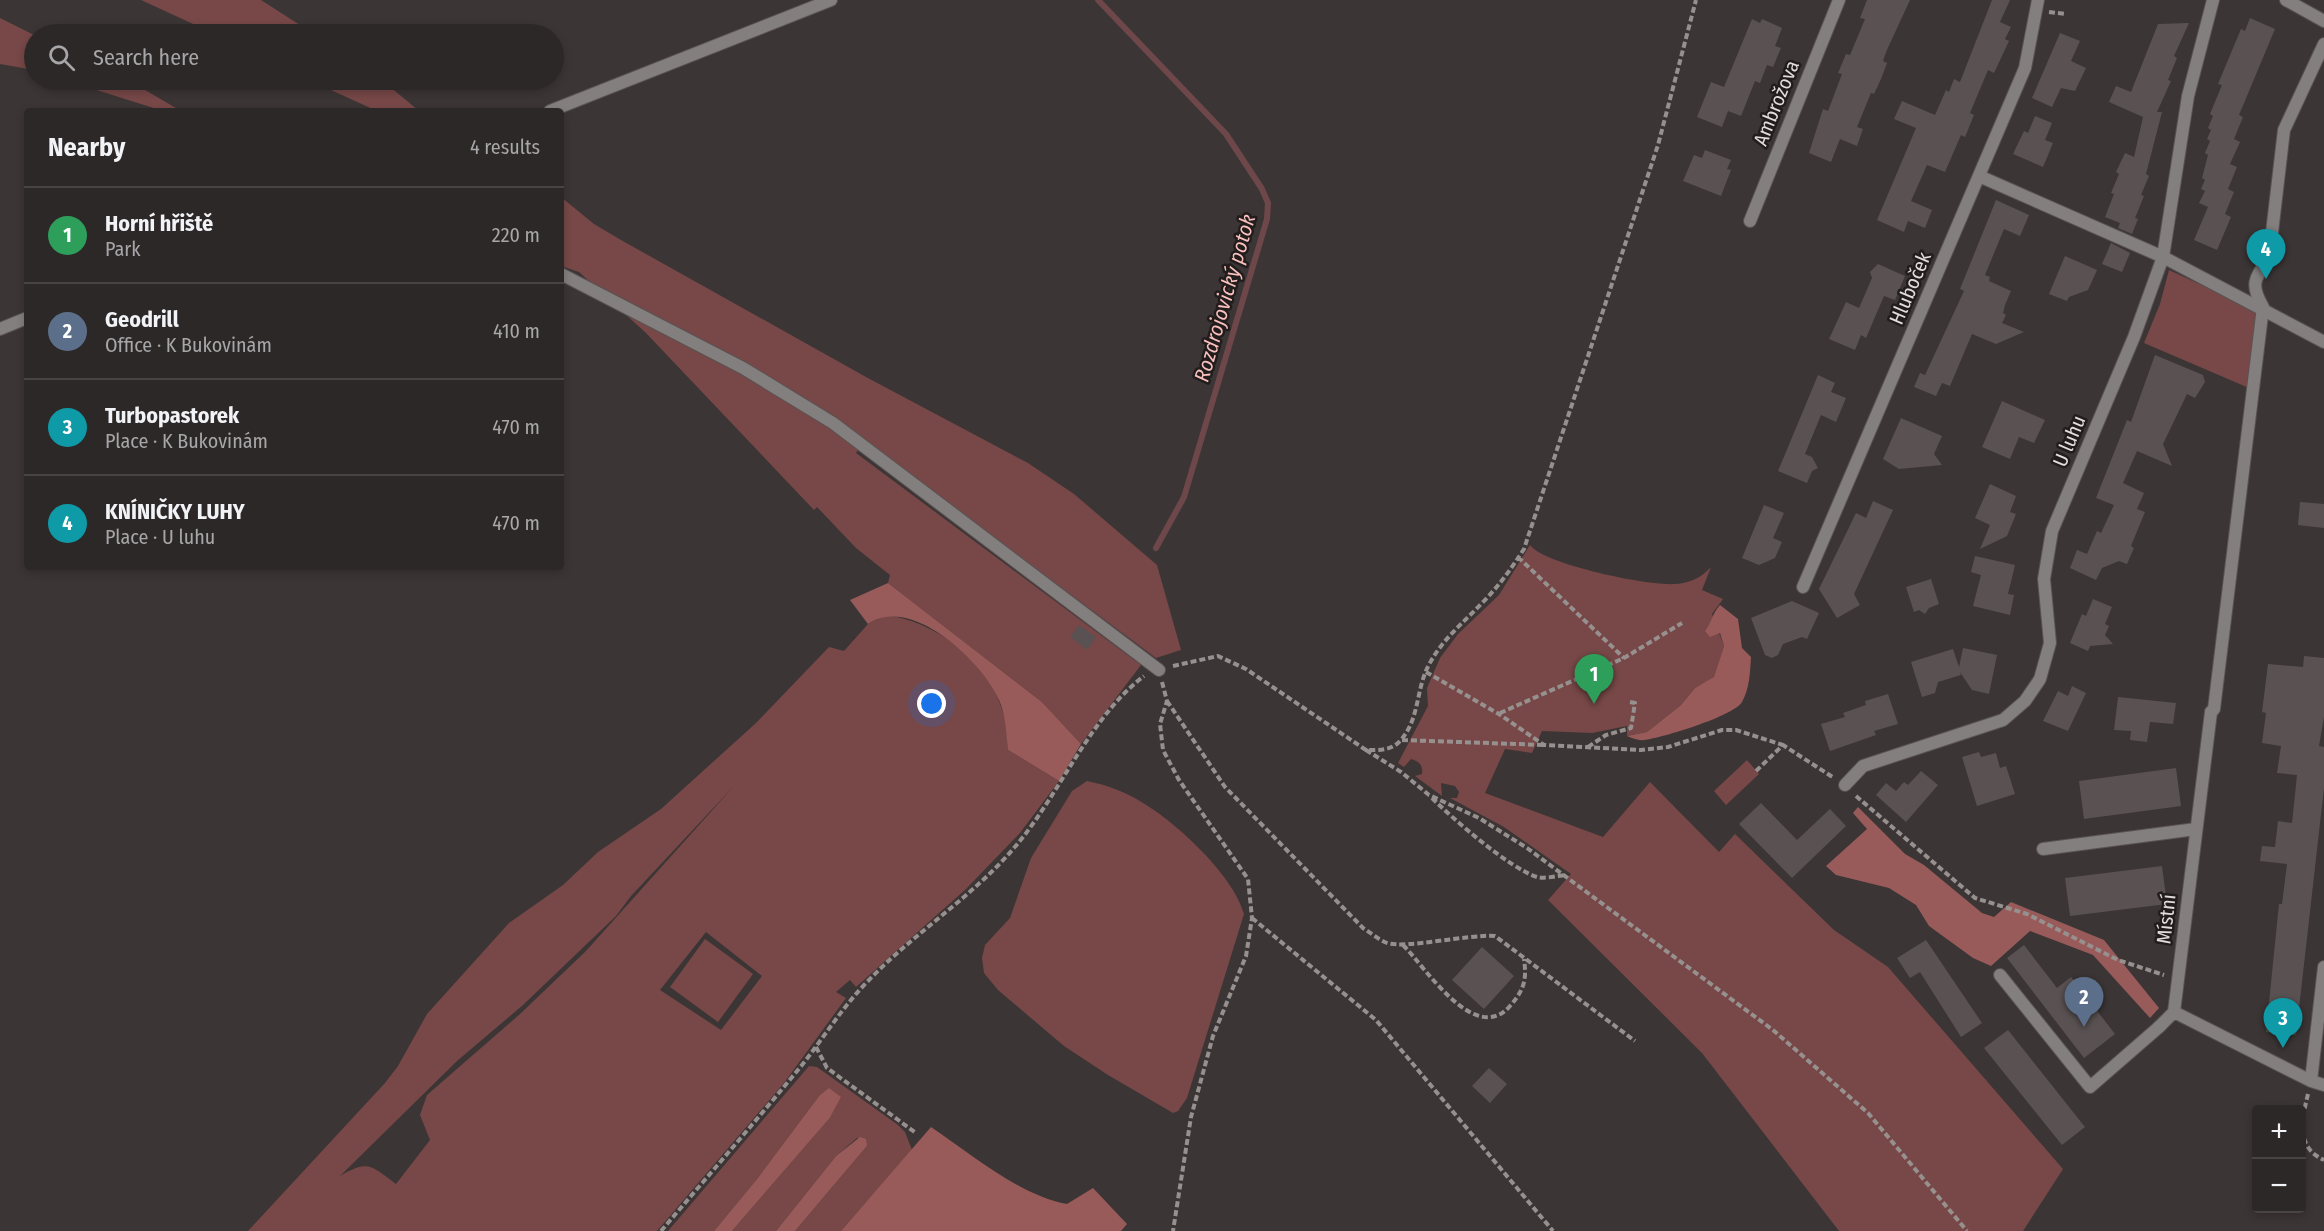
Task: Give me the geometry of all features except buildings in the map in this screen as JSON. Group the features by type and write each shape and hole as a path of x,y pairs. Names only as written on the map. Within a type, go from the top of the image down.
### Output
{"street":[{"path":"558,108 831,0"},
{"name":"Ambrožova","path":"1750,221 1839,0"},
{"name":"Hluboček","path":"1803,587 2025,68 2038,0"},
{"name":"U luhu","path":"1845,785 1863,766 2003,720 2025,701 2040,679 2050,643 2044,579 2052,531 2134,337 2163,257 2188,96 2213,0"},
{"path":"2286,0 2324,21"},
{"path":"2263,308 2254,291 2257,275 2269,258 2284,130 2324,44"},
{"path":"1979,176 2163,257 2324,342"},
{"path":"564,276 744,368 833,423 1159,670"},
{"name":"Místní","path":"2174,1012 2263,308"},
{"path":"0,329 24,319"},
{"path":"2043,849 2196,829"},
{"path":"2311,1081 2324,968"},
{"path":"2000,975 2090,1087 2174,1012 2311,1081 2324,1084"}],"path":[{"path":"1366,750 1381,750 1395,746 1401,740 1417,712 1420,688 1426,672 1450,634 1506,577 1524,549 1658,145 1696,0"},
{"path":"1518,557 1624,658"},
{"path":"1499,714 1624,658 1682,623"},
{"path":"661,1231 816,1047 842,1009 871,977 969,892 1019,843 1099,725 1125,693 1146,674 1218,656 1246,669 1401,772 1429,795 1456,823 1519,867 1538,877 1565,875"},
{"path":"1159,670 1167,701 1225,787 1363,928 1388,943 1402,944 1476,934 1495,936 1635,1041"},
{"path":"1426,672 1499,714 1544,745"},
{"path":"1167,701 1160,724 1163,750 1179,780 1248,879 1252,918 1246,956 1213,1035 1191,1117 1173,1231"},
{"path":"1587,747 1606,735 1631,728 1635,703 1630,702"},
{"path":"1401,740 1641,750 1668,747 1722,730 1736,730 1783,745 1845,785 1872,812 1975,898 2028,914 2118,960 2179,980"},
{"path":"1756,771 1783,745"},
{"path":"1429,795 1479,818 1565,875 1773,1030 1868,1113 1966,1231"},
{"path":"1252,918 1376,1020 1553,1231"},
{"path":"1402,944 1457,1004 1473,1015 1487,1018 1504,1012 1518,996 1527,980 1524,959"},
{"path":"816,1047 826,1068 916,1132"},
{"path":"2311,1081 2303,1114 2303,1139 2310,1152 2324,1160"}],"shaded area":[{"path":"141,0 261,0 298,24 193,24"},
{"path":"0,18 24,30 24,68 0,64"},
{"path":"97,90 145,90 176,108 154,108"},
{"path":"331,90 394,90 415,108 370,108"},
{"path":"564,199 594,224 621,240 866,377 1028,463 1074,494 1157,565 1181,650 1156,658 864,441 856,453 1141,665 1081,744 1042,702 888,583 890,575 856,548 817,507 814,510 646,333 579,272 564,267"},
{"path":"2169,270 2260,312 2249,388 2144,343 2160,304"},
{"path":"1530,545 1555,560 1576,567 1643,582 1675,584 1686,582 1699,577 1711,567 1702,590 1723,599 1712,614 1724,646 1714,678 1695,688 1681,705 1647,732 1627,736 1627,726 1592,733 1542,731 1532,753 1505,749 1485,793 1603,837 1650,782 1719,852 1735,834 1834,930 1888,967 2063,1169 2023,1231 1839,1231 1702,1053 1548,900 1571,874 1504,827 1450,798 1457,798 1459,792 1455,786 1441,783 1442,796 1415,776 1422,774 1422,768 1417,761 1411,759 1404,767 1398,763 1428,706 1427,688 1440,658 1458,634 1499,595"},
{"path":"888,583 1042,702 1081,744 1059,781 1008,750 1001,706 990,684 977,667 943,636 924,625 904,618 885,617 868,624 850,600"},
{"path":"1720,605 1738,619 1742,648 1751,657 1748,685 1742,702 1726,714 1681,731 1642,740 1627,736 1647,732 1681,705 1695,688 1714,677 1724,646 1720,633 1710,637 1705,631"},
{"path":"885,615 904,619 940,634 956,646 984,674 994,691 1005,718 1008,750 1059,781 1020,833 966,889 856,987 850,980 836,992 846,998 784,1083 657,1231 248,1231 385,1083 398,1066 427,1014 509,923 563,885 598,852 661,809 756,723 829,647 844,651 868,624","holes":["734,786 586,951 520,1014 427,1095 420,1115 430,1140 396,1184 375,1169 364,1166 340,1176 457,1061 523,1005 616,916 631,896","706,932 762,976 721,1030 660,990"]},
{"path":"1747,760 1759,774 1726,805 1714,791"},
{"path":"1087,781 1130,795 1172,823 1217,867 1229,883 1244,914 1187,1098 1178,1111 1173,1113 1064,1046 998,990 984,973 982,958 985,945 1010,918 1031,858 1072,791"},
{"path":"1858,807 1905,854 1924,865 1982,913 1994,917 2011,902 2104,940 2159,1008 2150,1018 2093,955 2030,931 1991,966 1973,958 1929,926 1916,905 1889,888 1836,875 1826,866 1867,829 1853,813"},
{"path":"705,939 753,974 718,1022 670,987"},
{"path":"809,1066 817,1067 898,1125 905,1132 912,1150 841,1231 795,1231 867,1146 857,1138 836,1156 776,1231 732,1231 829,1119 819,1096 757,1179 714,1231 668,1231"},
{"path":"829,1088 841,1097 829,1119 732,1231 714,1231 757,1179 819,1096"},
{"path":"931,1127 1014,1183 1049,1199 1067,1204 1093,1188 1127,1224 1121,1231 841,1231"},
{"path":"860,1137 866,1139 867,1146 795,1231 776,1231 836,1156"}],"waterway":[{"name":"Rozdrojovický potok","path":"1098,0 1226,134 1262,189 1268,203 1267,219 1184,497 1156,548"}],"place":[{"name":"KNÍNIČKY LUHY","path":"2266,279"},
{"name":"Horní hřiště","path":"1594,704"},
{"name":"Geodrill","path":"2084,1027"},
{"name":"Turbopastorek","path":"2283,1048"}]}
